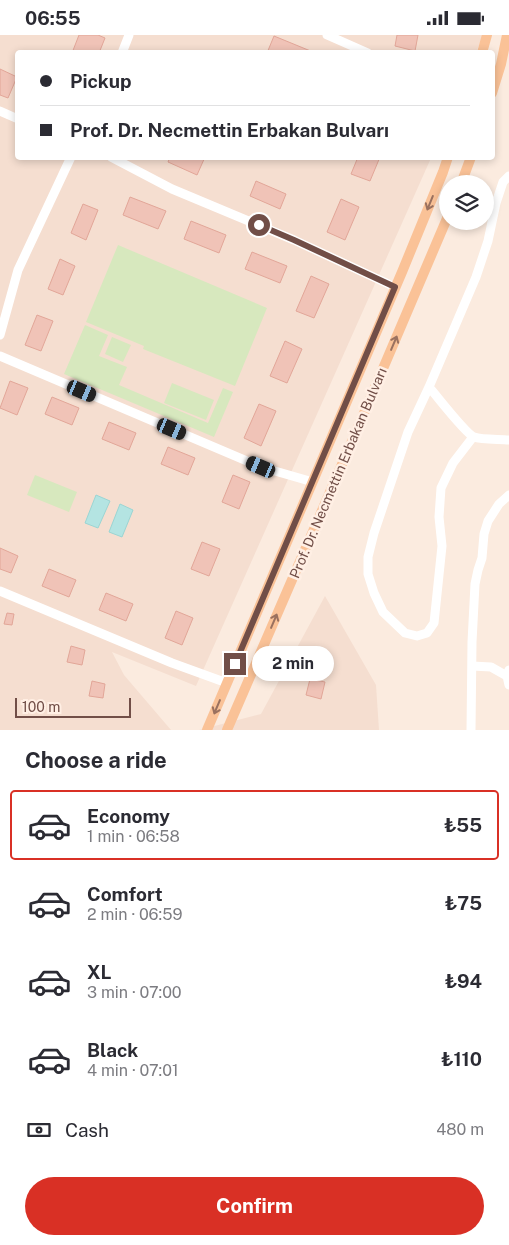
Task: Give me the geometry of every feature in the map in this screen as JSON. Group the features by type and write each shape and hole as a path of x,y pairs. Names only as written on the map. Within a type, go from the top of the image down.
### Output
{"main road":[{"path":"483,50 487,35"},
{"path":"495,83 507,35"},
{"name":"Prof. Dr. Necmettin Erbakan Bulvarı","path":"208,730 447,160"},
{"path":"464,175 470,160"},
{"name":"Prof. Dr. Necmettin Erbakan Bulvarı","path":"227,730 442,230"}],"street":[{"path":"123,50 129,35"},
{"path":"327,35 361,50"},
{"path":"0,111 15,118"},
{"path":"0,335 18,270 70,160"},
{"path":"117,160 172,189 294,240 395,287"},
{"path":"473,437 452,463 441,488 439,517 442,546 434,623 427,633 417,636 405,633 383,612 368,574 368,557 374,533 408,432 430,387 476,277 488,241 496,203 504,182 509,175"},
{"path":"0,356 261,467 313,482"},
{"path":"430,387 473,437 509,440"},
{"path":"471,730 474,591 483,554 486,527 494,509 509,495"},
{"path":"0,591 172,663 228,683"},
{"path":"472,666 490,667 508,677"}],"shaded area":[{"path":"0,35 483,35 477,50 15,50 15,160 430,160 196,686 112,652 124,675 171,730 0,730"},
{"path":"325,596 376,685 379,730 199,730 261,714"}],"green space":[{"path":"118,245 267,308 235,386 143,349 144,346 86,322"},
{"path":"85,325 108,335 99,356 127,367 119,385 208,423 223,388 233,392 214,437 64,374"},
{"path":"112,337 131,345 123,362 105,354"},
{"path":"172,383 214,400 206,420 164,403"},
{"path":"35,475 77,492 69,512 27,495"}],"water":[{"path":"96,495 110,501 98,528 85,523"},
{"path":"120,504 133,510 122,537 109,532"}],"building":[{"path":"79,35 98,35 105,38 100,50 73,50"},
{"path":"397,35 418,35 415,50 395,46"},
{"path":"274,36 308,50 268,50"},
{"path":"0,69 15,76 15,82 8,98 0,95"},
{"path":"169,160 204,160 197,175 168,162"},
{"path":"357,160 379,160 370,181 351,174"},
{"path":"256,181 286,194 280,209 250,196"},
{"path":"130,197 166,211 158,229 123,215"},
{"path":"341,199 359,207 345,240 327,232"},
{"path":"83,204 98,210 86,240 71,233"},
{"path":"191,221 226,235 219,253 184,239"},
{"path":"252,252 287,266 280,283 245,269"},
{"path":"60,259 75,266 63,295 48,289"},
{"path":"311,276 329,284 314,318 296,311"},
{"path":"37,315 53,321 41,351 25,345"},
{"path":"285,341 302,349 287,383 270,376"},
{"path":"10,381 28,388 17,415 0,408"},
{"path":"52,397 79,408 72,425 45,414"},
{"path":"259,404 276,411 261,446 244,438"},
{"path":"109,422 136,433 129,450 102,439"},
{"path":"168,447 195,458 188,475 161,464"},
{"path":"233,475 250,482 239,509 222,502"},
{"path":"202,542 220,549 209,576 191,569"},
{"path":"0,548 18,556 11,573 0,569"},
{"path":"49,569 76,580 69,597 42,586"},
{"path":"106,593 133,604 126,621 99,610"},
{"path":"176,611 193,618 182,645 165,638"},
{"path":"7,613 14,614 12,625 4,624"},
{"path":"71,646 85,650 82,665 67,662"},
{"path":"310,679 325,682 321,699 306,695"},
{"path":"92,681 105,684 103,698 89,696"}],"route":[{"path":"235,664 395,287 259,225"}]}
